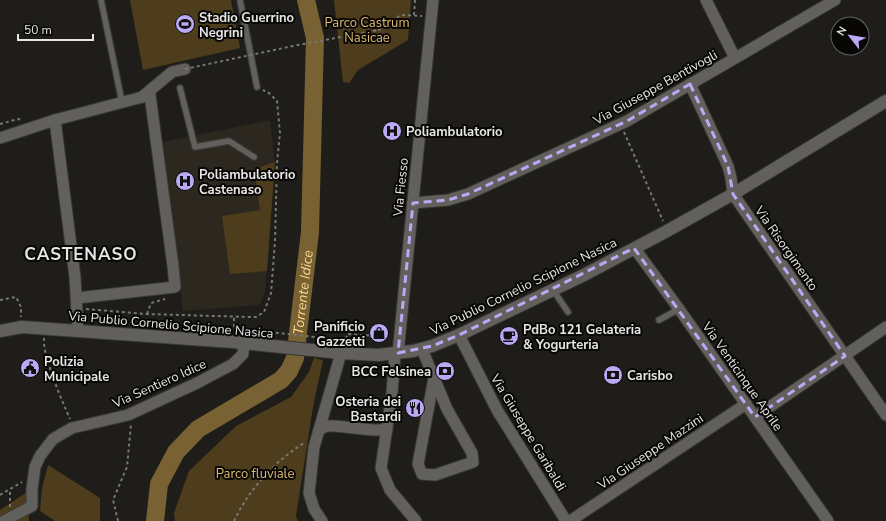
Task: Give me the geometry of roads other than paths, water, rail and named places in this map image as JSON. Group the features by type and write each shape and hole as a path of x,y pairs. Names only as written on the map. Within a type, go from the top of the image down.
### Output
{"street":[{"name":"Via Fiesso","path":"416,521 390,490 381,468 400,337 433,0"},
{"path":"706,0 735,58"},
{"name":"Via Giuseppe Bentivogli","path":"413,202 448,200 468,194 622,123 835,0"},
{"path":"0,138 55,120 146,96 172,72 185,69"},
{"name":"Via Risorgimento","path":"690,84 728,166 733,194 886,416"},
{"path":"77,303 175,287 146,96"},
{"name":"Via Publio Cornelio Scipione Nasica","path":"0,330 22,327 45,328 378,355 422,349 459,335 636,248 733,194 883,104"},
{"path":"55,120 77,303 78,331"},
{"name":"Via Venticinque Aprile","path":"636,248 638,253 828,521"},
{"path":"755,417 886,327"},
{"name":"Via Giuseppe Garibaldi","path":"459,335 496,410 566,521"},
{"name":"Via Sentiero Idice","path":"7,520 32,506 34,475 40,456 46,446 53,439 73,428 128,415 197,383 232,364 243,354 239,343"},
{"path":"422,349 447,408 472,453 473,462 434,475 422,474 418,464 434,378"},
{"path":"322,521 314,509 309,492 314,447 320,430 339,352"},
{"name":"Via Giuseppe Mazzini","path":"570,521 746,404"},
{"path":"320,430 326,426 387,430"}],"lane":[{"path":"101,0 122,102"},
{"path":"240,0 257,87"},
{"path":"180,88 195,147 230,141 254,156"},
{"path":"553,289 568,312"},
{"path":"659,320 679,309"}],"waterway":[{"name":"Torrente Idice","path":"155,521 159,484 176,452 198,429 281,380 289,371 295,358 310,232 315,38 306,0"}],"place":[{"name":"Stadio Guerrino Negrini","path":"185,24"},
{"name":"Poliambulatorio","path":"392,131"},
{"name":"Poliambulatorio Castenaso","path":"185,181"},
{"name":"Panificio Gazzetti","path":"379,333"},
{"name":"PdBo 121 Gelateria & Yogurteria","path":"509,336"},
{"name":"Polizia Municipale","path":"30,368"},
{"name":"BCC Felsinea","path":"445,371"},
{"name":"Carisbo","path":"613,375"},
{"name":"Osteria dei Bastardi","path":"415,408"}],"district":[{"name":"CASTENASO","path":"81,254"}],"park label":[{"name":"Parco Castrum Nasicae","path":"367,30"},
{"name":"Parco fluviale","path":"255,473"}]}
